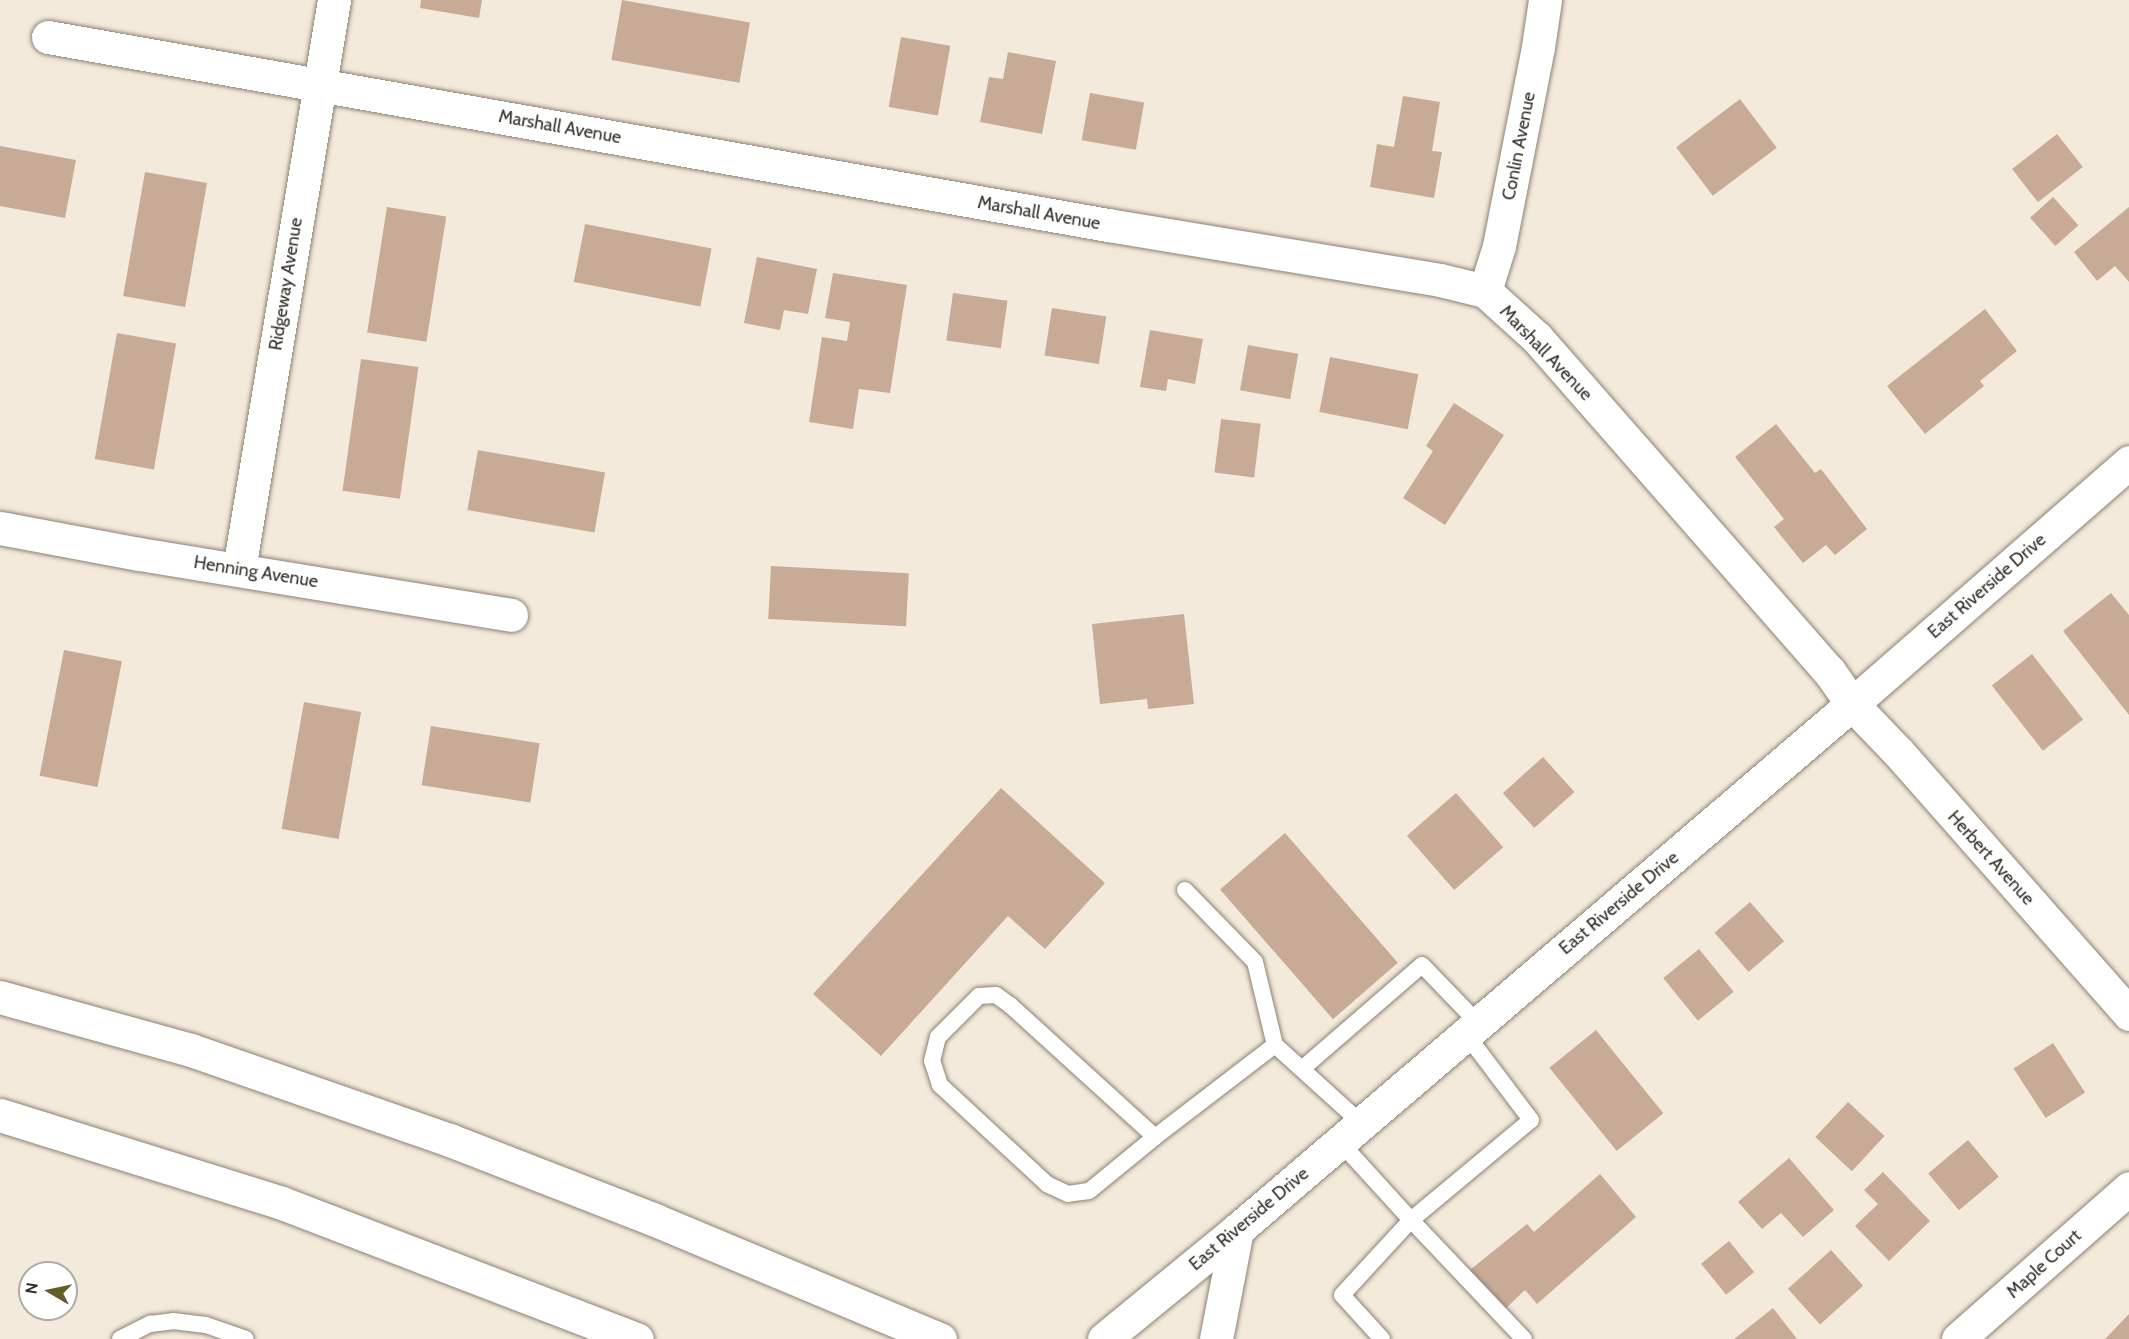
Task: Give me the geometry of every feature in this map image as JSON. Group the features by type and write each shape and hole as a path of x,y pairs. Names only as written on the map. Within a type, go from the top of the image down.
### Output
{"main road":[{"name":"Ridgeway Avenue","path":"239,569 334,0"},
{"name":"Conlin Avenue","path":"1485,291 1499,246 1545,0"},
{"name":"Marshall Avenue","path":"48,37 1108,225 1440,280 1485,291 1537,338 1829,671 1852,704"},
{"name":"East Riverside Drive","path":"1104,1339 1350,1133 1852,704 2128,464"},
{"name":"Henning Avenue","path":"0,528 511,615"},
{"name":"Herbert Avenue","path":"1852,704 1899,753 2129,1014"},
{"path":"0,997 191,1050 450,1140 654,1220 940,1339"},
{"path":"0,1115 282,1203 573,1312 638,1339"},
{"name":"Maple Court","path":"1958,1339 2129,1188"},
{"path":"1216,1339 1236,1230"},
{"path":"573,1312 616,1339"}],"lane":[{"path":"1185,890 1255,962 1275,1045 1303,1068 1411,1220 1524,1339"},
{"path":"1303,1068 1422,965 1472,1028 1532,1120 1411,1220 1342,1295 1382,1339"},
{"path":"1155,1137 1010,1005 996,995 979,996 938,1037 933,1061 940,1085 1047,1184 1068,1194 1089,1191 1275,1045"},
{"path":"120,1339 150,1324 173,1321 206,1325 246,1339"}],"building":[{"path":"421,0 482,0 479,18 420,8"},
{"path":"622,0 750,23 739,83 611,60"},
{"path":"901,37 950,46 938,116 889,107"},
{"path":"1008,52 1056,61 1042,134 980,122 989,77 1003,79"},
{"path":"1090,93 1144,103 1136,150 1082,140"},
{"path":"1403,96 1440,102 1432,151 1442,152 1434,198 1370,187 1377,144 1394,147"},
{"path":"1740,99 1777,148 1713,196 1676,147"},
{"path":"2057,134 2083,167 2038,202 2012,169"},
{"path":"0,146 76,160 65,218 0,206"},
{"path":"145,172 207,183 185,307 123,296"},
{"path":"2053,197 2078,225 2055,246 2030,218"},
{"path":"387,207 446,216 426,342 367,332"},
{"path":"2129,207 2129,282 2115,266 2097,281 2074,252"},
{"path":"585,224 712,249 700,307 574,282"},
{"path":"757,257 817,269 808,314 784,310 780,330 744,323"},
{"path":"833,273 907,285 890,393 859,389 853,429 809,422 822,337 847,341 850,322 825,318"},
{"path":"953,293 1007,301 1001,348 946,341"},
{"path":"1052,308 1106,317 1099,364 1044,355"},
{"path":"1985,309 2017,351 1980,381 1984,386 1925,434 1887,386"},
{"path":"1150,330 1203,339 1195,384 1168,379 1166,391 1140,387"},
{"path":"117,333 176,343 154,469 95,459"},
{"path":"1248,345 1298,354 1290,399 1240,390"},
{"path":"1330,357 1418,374 1408,429 1319,412"},
{"path":"361,359 418,367 400,499 342,491"},
{"path":"1454,403 1504,435 1445,525 1403,498 1433,451 1426,446"},
{"path":"1221,419 1261,424 1254,477 1214,473"},
{"path":"1776,424 1815,473 1821,469 1867,529 1835,555 1826,545 1803,563 1774,527 1784,519 1735,457"},
{"path":"478,450 605,472 594,532 467,510"},
{"path":"771,566 909,573 906,626 768,619"},
{"path":"2111,593 2129,615 2129,715 2063,631"},
{"path":"1184,614 1194,704 1148,709 1147,699 1100,704 1092,624"},
{"path":"64,650 122,661 97,787 40,776"},
{"path":"2032,654 2083,719 2043,751 1992,685"},
{"path":"304,702 361,712 339,839 282,829"},
{"path":"431,726 540,743 530,802 422,785"},
{"path":"1543,757 1574,792 1534,828 1503,793"},
{"path":"1001,788 1105,883 1045,949 1008,916 881,1056 813,994"},
{"path":"1456,793 1503,847 1454,890 1407,836"},
{"path":"1285,833 1398,963 1333,1019 1220,889"},
{"path":"1750,902 1784,941 1749,972 1715,933"},
{"path":"1699,949 1734,992 1698,1021 1663,978"},
{"path":"1596,1030 1663,1113 1617,1151 1549,1068"},
{"path":"2053,1043 2085,1092 2046,1118 2014,1069"},
{"path":"1848,1102 1885,1136 1852,1171 1815,1137"},
{"path":"1968,1140 1999,1177 1959,1210 1928,1173"},
{"path":"1789,1158 1834,1210 1803,1237 1781,1213 1762,1229 1738,1202"},
{"path":"1883,1172 1930,1221 1889,1261 1855,1226 1878,1204 1864,1190"},
{"path":"1600,1174 1636,1217 1537,1304 1525,1290 1506,1308 1470,1270 1527,1224 1534,1232"},
{"path":"1729,1241 1754,1272 1726,1295 1701,1264"},
{"path":"1831,1250 1863,1286 1820,1324 1788,1289"},
{"path":"1773,1308 1797,1339 1734,1339"},
{"path":"2129,1314 2129,1339 2105,1339"}]}
